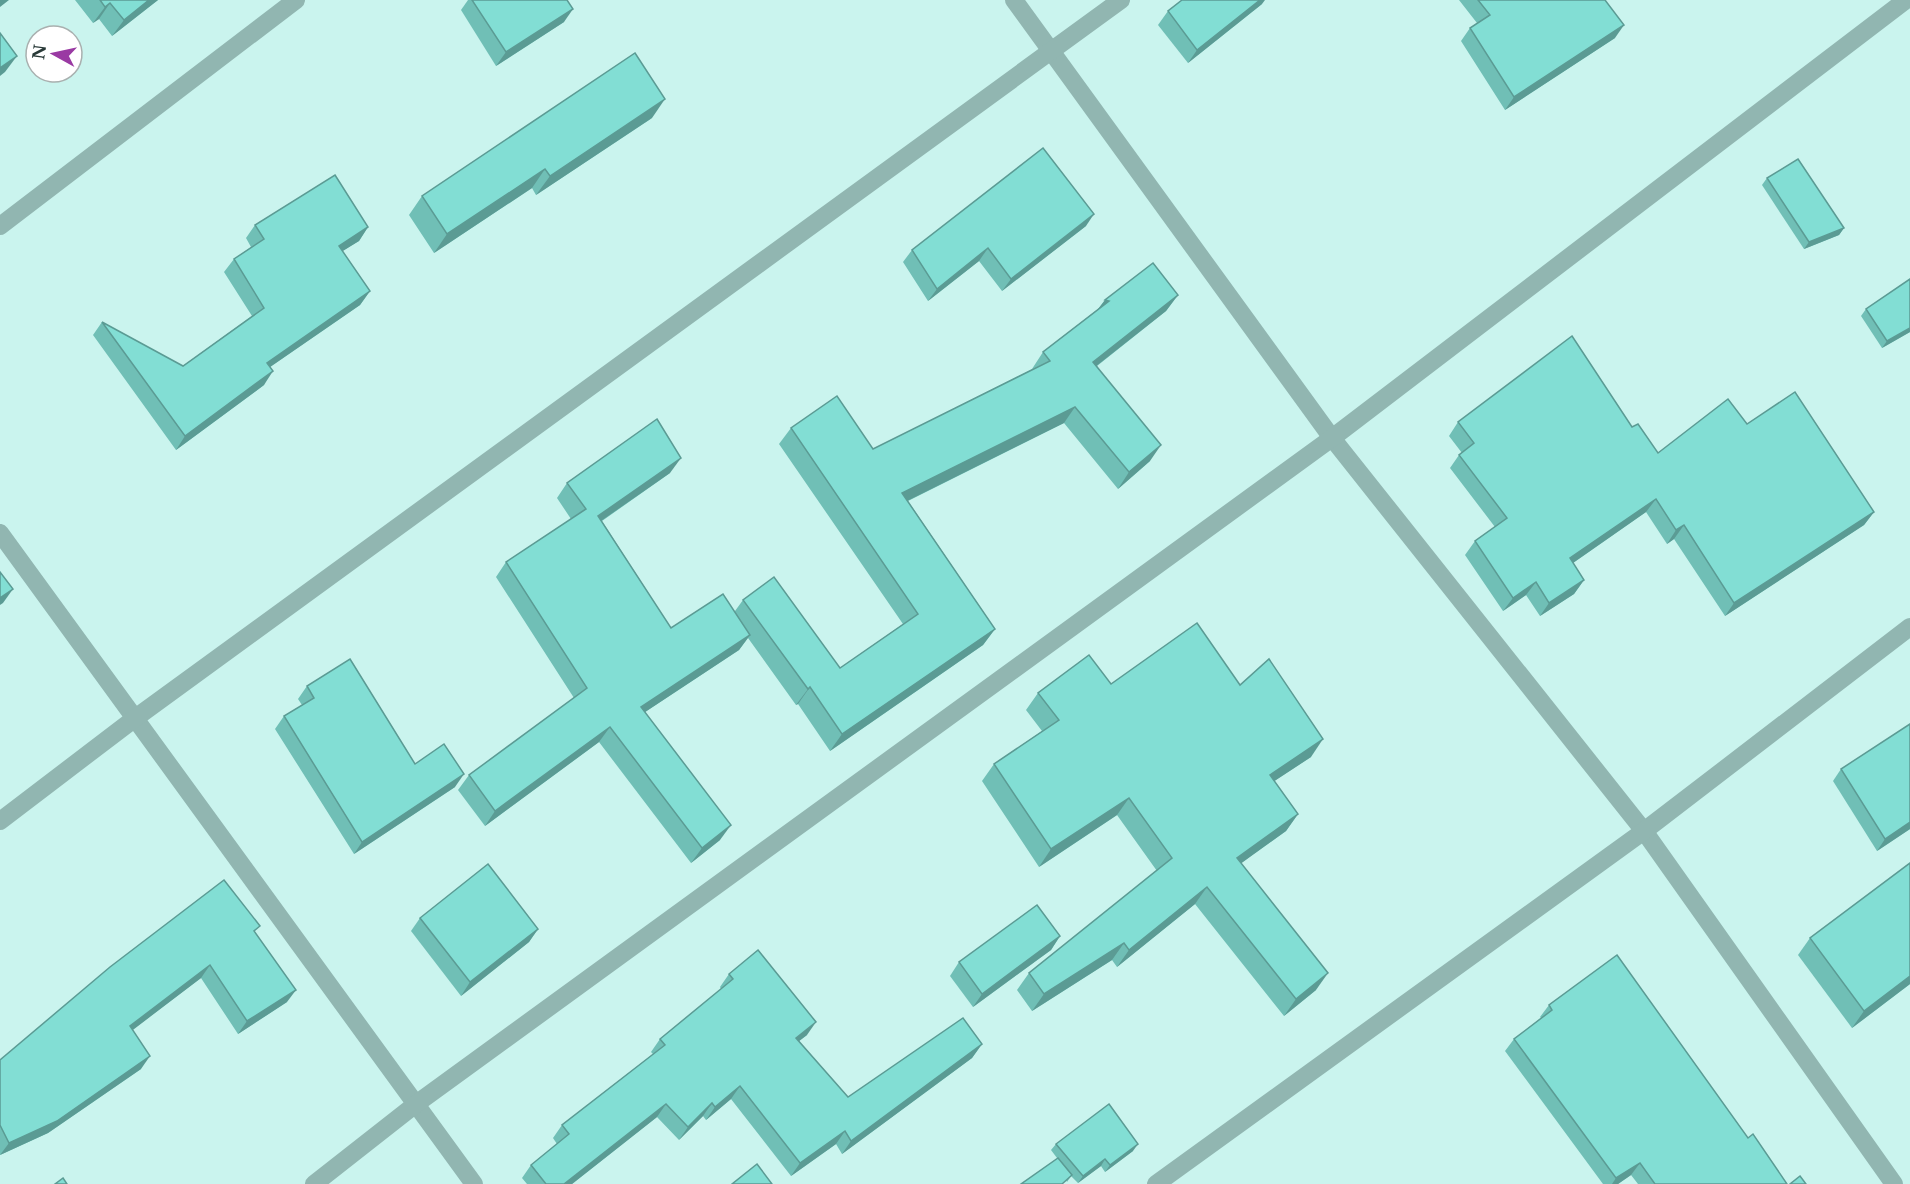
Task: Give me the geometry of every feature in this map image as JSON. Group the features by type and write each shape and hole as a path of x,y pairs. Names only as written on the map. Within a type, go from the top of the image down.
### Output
{"street":[{"path":"0,226 296,0"},
{"path":"1014,0 1332,438 1644,831 1894,1184"},
{"path":"0,821 134,719 1121,0"},
{"path":"314,1184 416,1104 1332,438 1906,0"},
{"path":"0,533 474,1184"},
{"path":"1156,1184 1644,831 1910,627"}],"building":[{"path":"100,0 149,0 124,20 110,3 105,7"},
{"path":"472,0 567,0 573,9 506,52"},
{"path":"1182,0 1260,0 1197,50 1168,11"},
{"path":"1478,0 1605,0 1624,25 1514,97 1470,28 1490,15"},
{"path":"0,33 17,56 0,68"},
{"path":"635,53 665,99 550,176 545,169 447,234 422,196"},
{"path":"1043,148 1094,214 1011,279 988,248 937,289 912,250"},
{"path":"1798,159 1844,228 1809,242 1767,178"},
{"path":"335,175 368,227 339,246 370,291 267,363 273,371 185,436 102,322 183,366 264,308 234,259 264,239 255,225"},
{"path":"1153,263 1178,295 1093,362 1161,445 1129,472 1075,407 902,493 995,629 842,734 810,687 808,689 743,600 774,577 840,668 918,614 791,428 837,396 873,449 1050,361 1043,352 1109,301 1105,300"},
{"path":"1910,279 1910,328 1887,341 1866,309"},
{"path":"1572,336 1632,427 1638,424 1658,453 1728,399 1747,424 1795,392 1874,512 1734,603 1684,525 1676,530 1656,499 1570,558 1584,580 1549,603 1536,582 1513,598 1475,541 1507,518 1459,455 1474,443 1458,422"},
{"path":"657,419 681,458 598,516 671,628 723,594 750,635 641,707 731,825 702,848 610,727 495,811 469,775 587,688 506,562 586,509 567,483"},
{"path":"0,572 13,589 0,598"},
{"path":"1197,623 1240,685 1269,659 1323,739 1270,775 1298,814 1237,858 1328,973 1296,999 1207,887 1129,950 1124,943 1044,994 1029,973 1172,858 1129,798 1051,849 994,764 1059,720 1038,693 1089,655 1111,684"},
{"path":"350,659 415,764 444,744 464,774 362,842 284,716 314,698 307,686"},
{"path":"1910,724 1910,822 1885,839 1841,769"},
{"path":"1910,863 1910,976 1864,1011 1810,938"},
{"path":"488,864 538,929 470,982 420,918"},
{"path":"224,880 260,926 254,931 296,990 247,1021 210,965 130,1026 150,1056 57,1121 9,1143 0,1125 0,1060 110,967"},
{"path":"1037,905 1060,936 982,994 959,962"},
{"path":"758,950 816,1022 796,1038 848,1097 963,1018 982,1044 851,1141 845,1131 800,1163 740,1086 715,1107 712,1103 688,1127 666,1104 564,1184 546,1184 531,1165 569,1134 562,1125 665,1045 660,1039 733,979 729,974"},
{"path":"1617,955 1748,1138 1753,1134 1787,1184 1655,1184 1640,1163 1616,1178 1514,1039 1552,1010 1549,1005"},
{"path":"1109,1104 1138,1144 1110,1165 1105,1159 1083,1176 1056,1144"},
{"path":"1058,1158 1072,1175 1062,1184 1021,1184"},
{"path":"757,1164 772,1184 732,1184"},
{"path":"1800,1176 1806,1184 1790,1184"},
{"path":"63,1178 67,1184 55,1184"}]}
